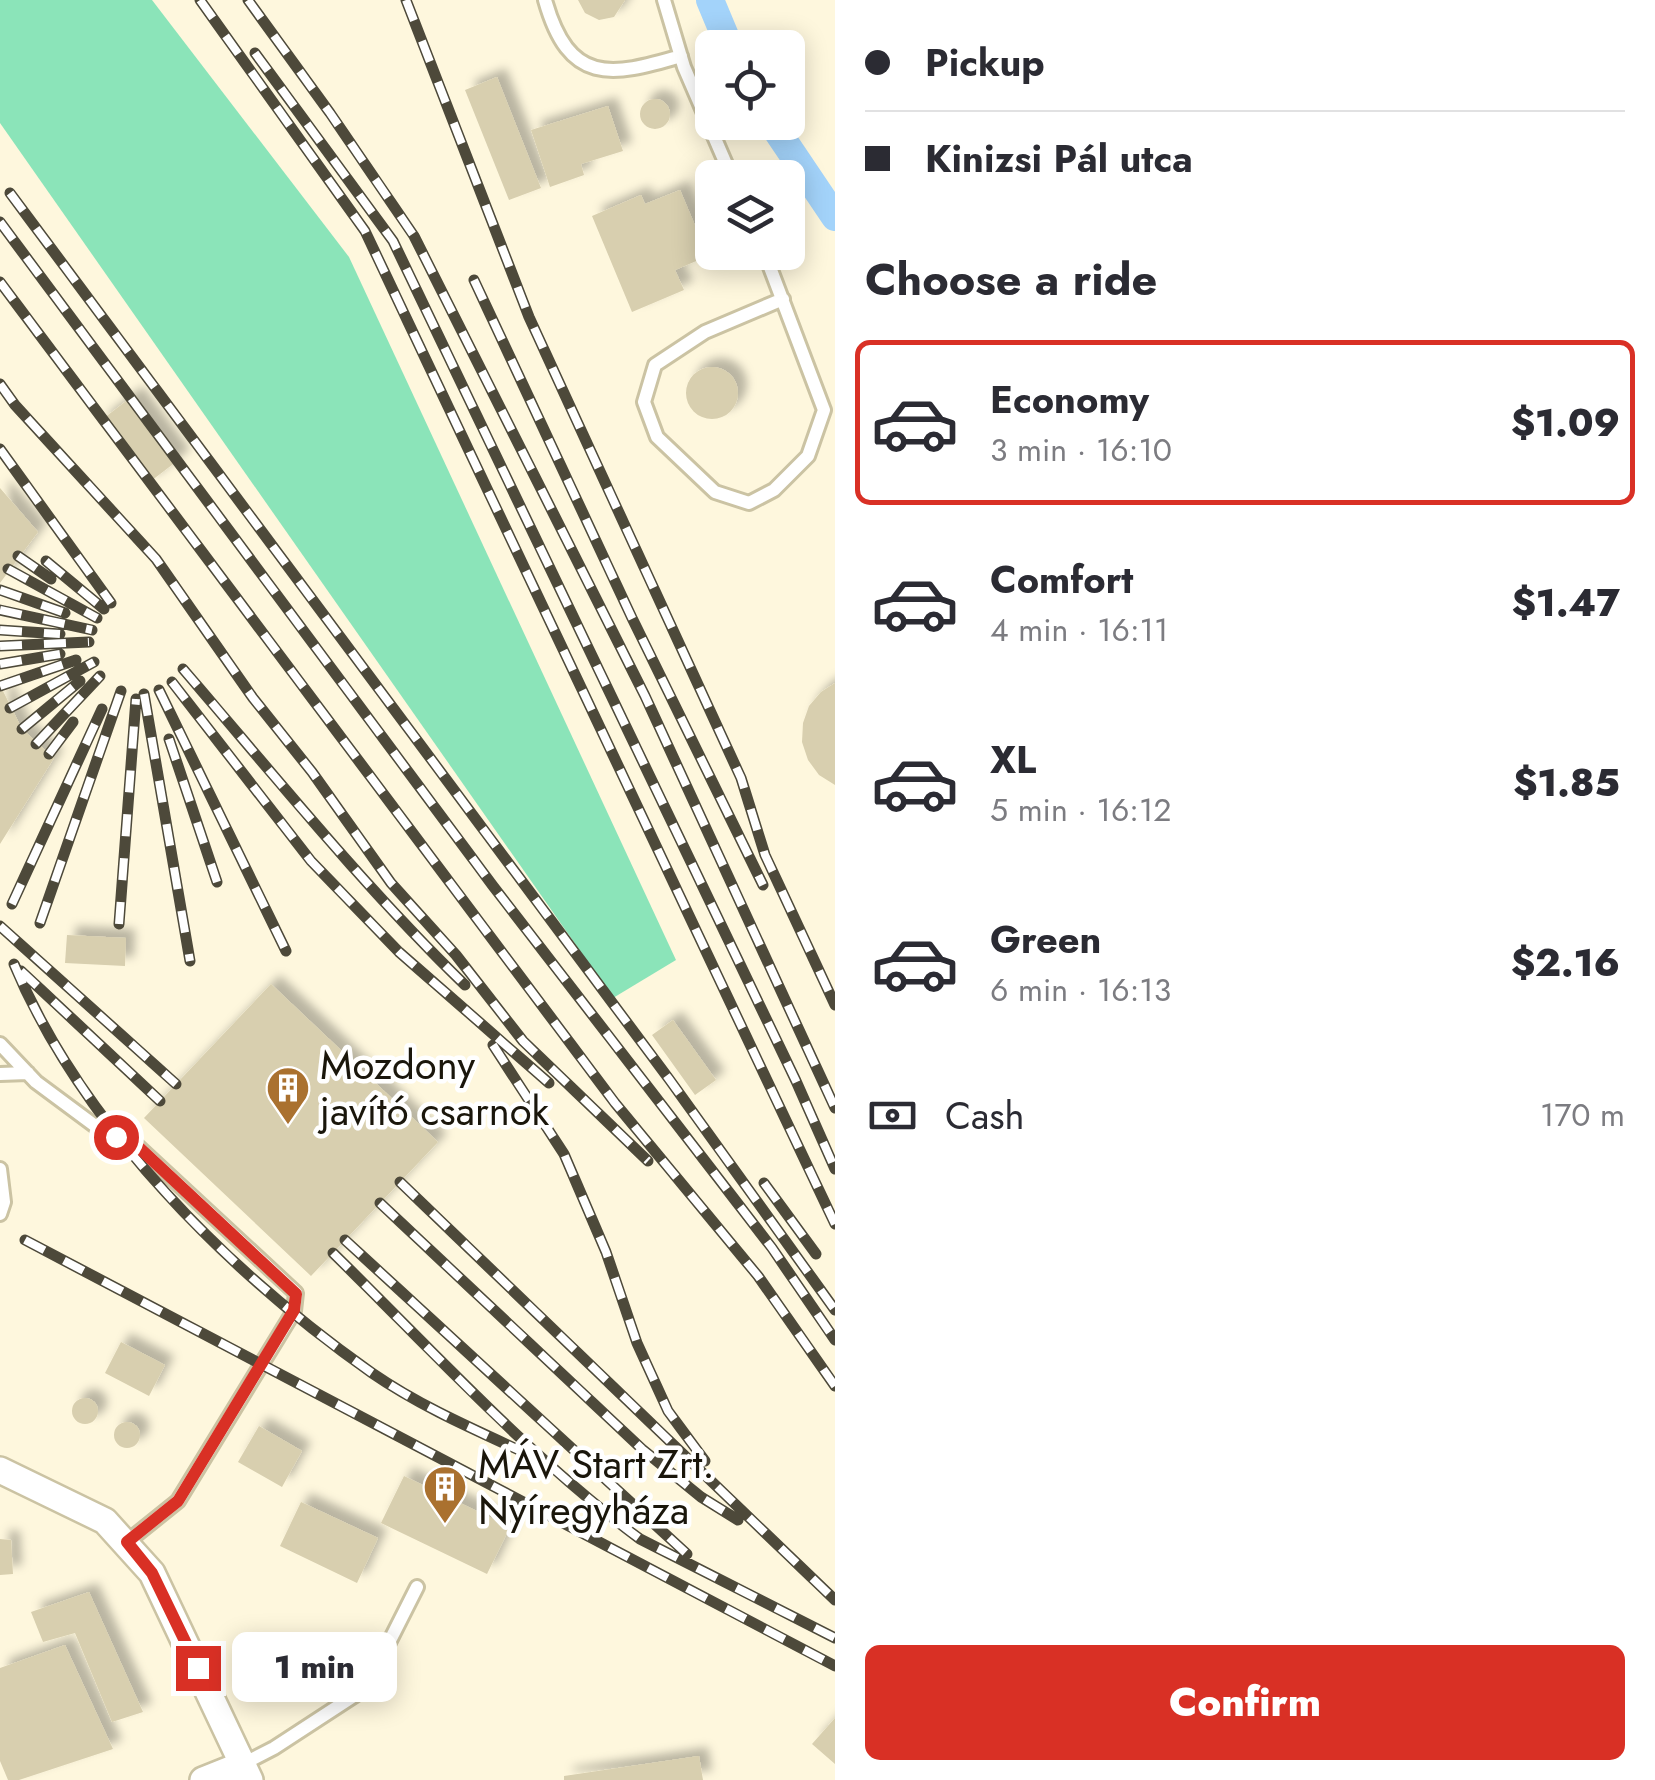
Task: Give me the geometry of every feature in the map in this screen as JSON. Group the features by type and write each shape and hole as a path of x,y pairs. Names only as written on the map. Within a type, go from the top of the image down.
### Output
{"street":[{"path":"0,1470 105,1521 152,1573 247,1772 203,1780"}],"lane":[{"path":"545,0 553,30 576,56 605,72 636,69 681,56"},
{"path":"664,0 681,56 724,160"},
{"path":"771,270 783,300 824,410 808,456 774,490 749,503 716,492 657,437 644,402 654,365 705,332 783,300"},
{"path":"0,1044 28,1073 98,1128 133,1142 296,1294 294,1310 178,1501 127,1542"},
{"path":"0,1074 28,1073"},
{"path":"0,1169 4,1202 0,1214"},
{"path":"247,1772 274,1748 366,1688 418,1586"}],"green space":[{"path":"0,0 152,0 349,257 676,960 613,998 0,123"}],"building":[{"path":"578,0 625,0 614,17 599,20 585,13"},
{"path":"497,77 541,188 509,200 465,90"},
{"path":"655,99 666,103 670,114 666,125 655,129 644,125 640,114 644,103"},
{"path":"608,106 623,151 581,164 584,175 550,187 531,130"},
{"path":"680,190 695,225 695,262 675,270 684,290 632,312 592,216 641,195 645,204"},
{"path":"712,367 731,374 738,393 731,412 712,419 693,412 686,393 693,374"},
{"path":"134,395 181,458 147,484 99,422"},
{"path":"0,488 38,532 0,583"},
{"path":"835,683 835,785 819,775 802,742 809,706"},
{"path":"0,685 22,729 54,758 0,844"},
{"path":"67,935 126,938 125,966 65,963"},
{"name":"Mozdony javító csarnok","path":"271,984 438,1142 311,1276 144,1118"},
{"path":"673,1020 716,1080 695,1095 652,1035"},
{"path":"121,1342 165,1365 149,1396 105,1373"},
{"path":"85,1398 94,1402 98,1411 94,1420 85,1424 76,1420 72,1411 76,1402"},
{"path":"127,1422 136,1426 140,1435 136,1444 127,1448 118,1444 114,1435 118,1426"},
{"path":"259,1426 302,1451 282,1487 238,1462"},
{"name":"MÁV Start Zrt. Nyíregyháza","path":"404,1476 510,1527 487,1574 381,1523"},
{"path":"301,1502 378,1538 357,1583 280,1546"},
{"path":"0,1539 11,1540 13,1574 0,1575"},
{"path":"89,1592 143,1712 112,1722 75,1633 43,1642 31,1612"},
{"path":"65,1645 113,1749 19,1780 8,1780 0,1761 0,1668"},
{"path":"835,1718 835,1764 812,1744"},
{"path":"699,1756 703,1780 564,1780 564,1776"}],"waterway":[{"path":"710,0 722,30"},
{"path":"783,140 835,217"}],"railway":[{"path":"200,0 365,231 835,1224"},
{"path":"248,0 414,236 645,696 835,1108"},
{"path":"406,0 529,317 741,778 765,855 835,1005"},
{"path":"255,53 393,241 835,1169"},
{"path":"10,193 669,1079 835,1310"},
{"path":"0,222 493,886 772,1248 835,1340"},
{"path":"474,280 632,618 763,885"},
{"path":"0,282 615,1103 758,1276 835,1386"},
{"path":"0,384 156,559 253,698 312,772 391,883 456,955 523,1041 648,1161"},
{"path":"0,449 111,603"},
{"path":"18,556 51,579"},
{"path":"46,561 104,609"},
{"path":"8,569 97,618"},
{"path":"0,590 65,613"},
{"path":"0,610 92,630"},
{"path":"0,630 60,634"},
{"path":"0,646 89,642"},
{"path":"0,664 60,654"},
{"path":"0,686 76,660"},
{"path":"10,708 94,662"},
{"path":"183,669 356,870 465,985"},
{"path":"36,744 100,676"},
{"path":"22,729 80,681"},
{"path":"172,682 311,861 399,952 549,1083"},
{"path":"159,690 286,951"},
{"path":"40,923 121,691"},
{"path":"144,694 190,961"},
{"path":"119,924 136,699"},
{"path":"12,904 102,709"},
{"path":"49,754 73,722"},
{"path":"169,739 217,882"},
{"path":"0,926 176,1084"},
{"path":"14,964 43,1025 120,1139 165,1192 265,1290 393,1387 549,1464"},
{"path":"21,971 160,1101"},
{"path":"493,1045 564,1154 606,1252 637,1343 668,1411 705,1461"},
{"path":"400,1182 835,1600"},
{"path":"764,1183 816,1254"},
{"path":"380,1203 642,1449 701,1497 738,1520"},
{"path":"25,1240 835,1666"},
{"path":"345,1240 687,1554"},
{"path":"333,1253 520,1438 640,1539 835,1638"}],"place":[{"name":"Mozdony javító csarnok","path":"288,1126"},
{"name":"MÁV Start Zrt. Nyíregyháza","path":"445,1525"}],"route":[{"path":"116,1137 133,1142 296,1294 294,1310 178,1501 127,1542 152,1573 198,1668"}]}
